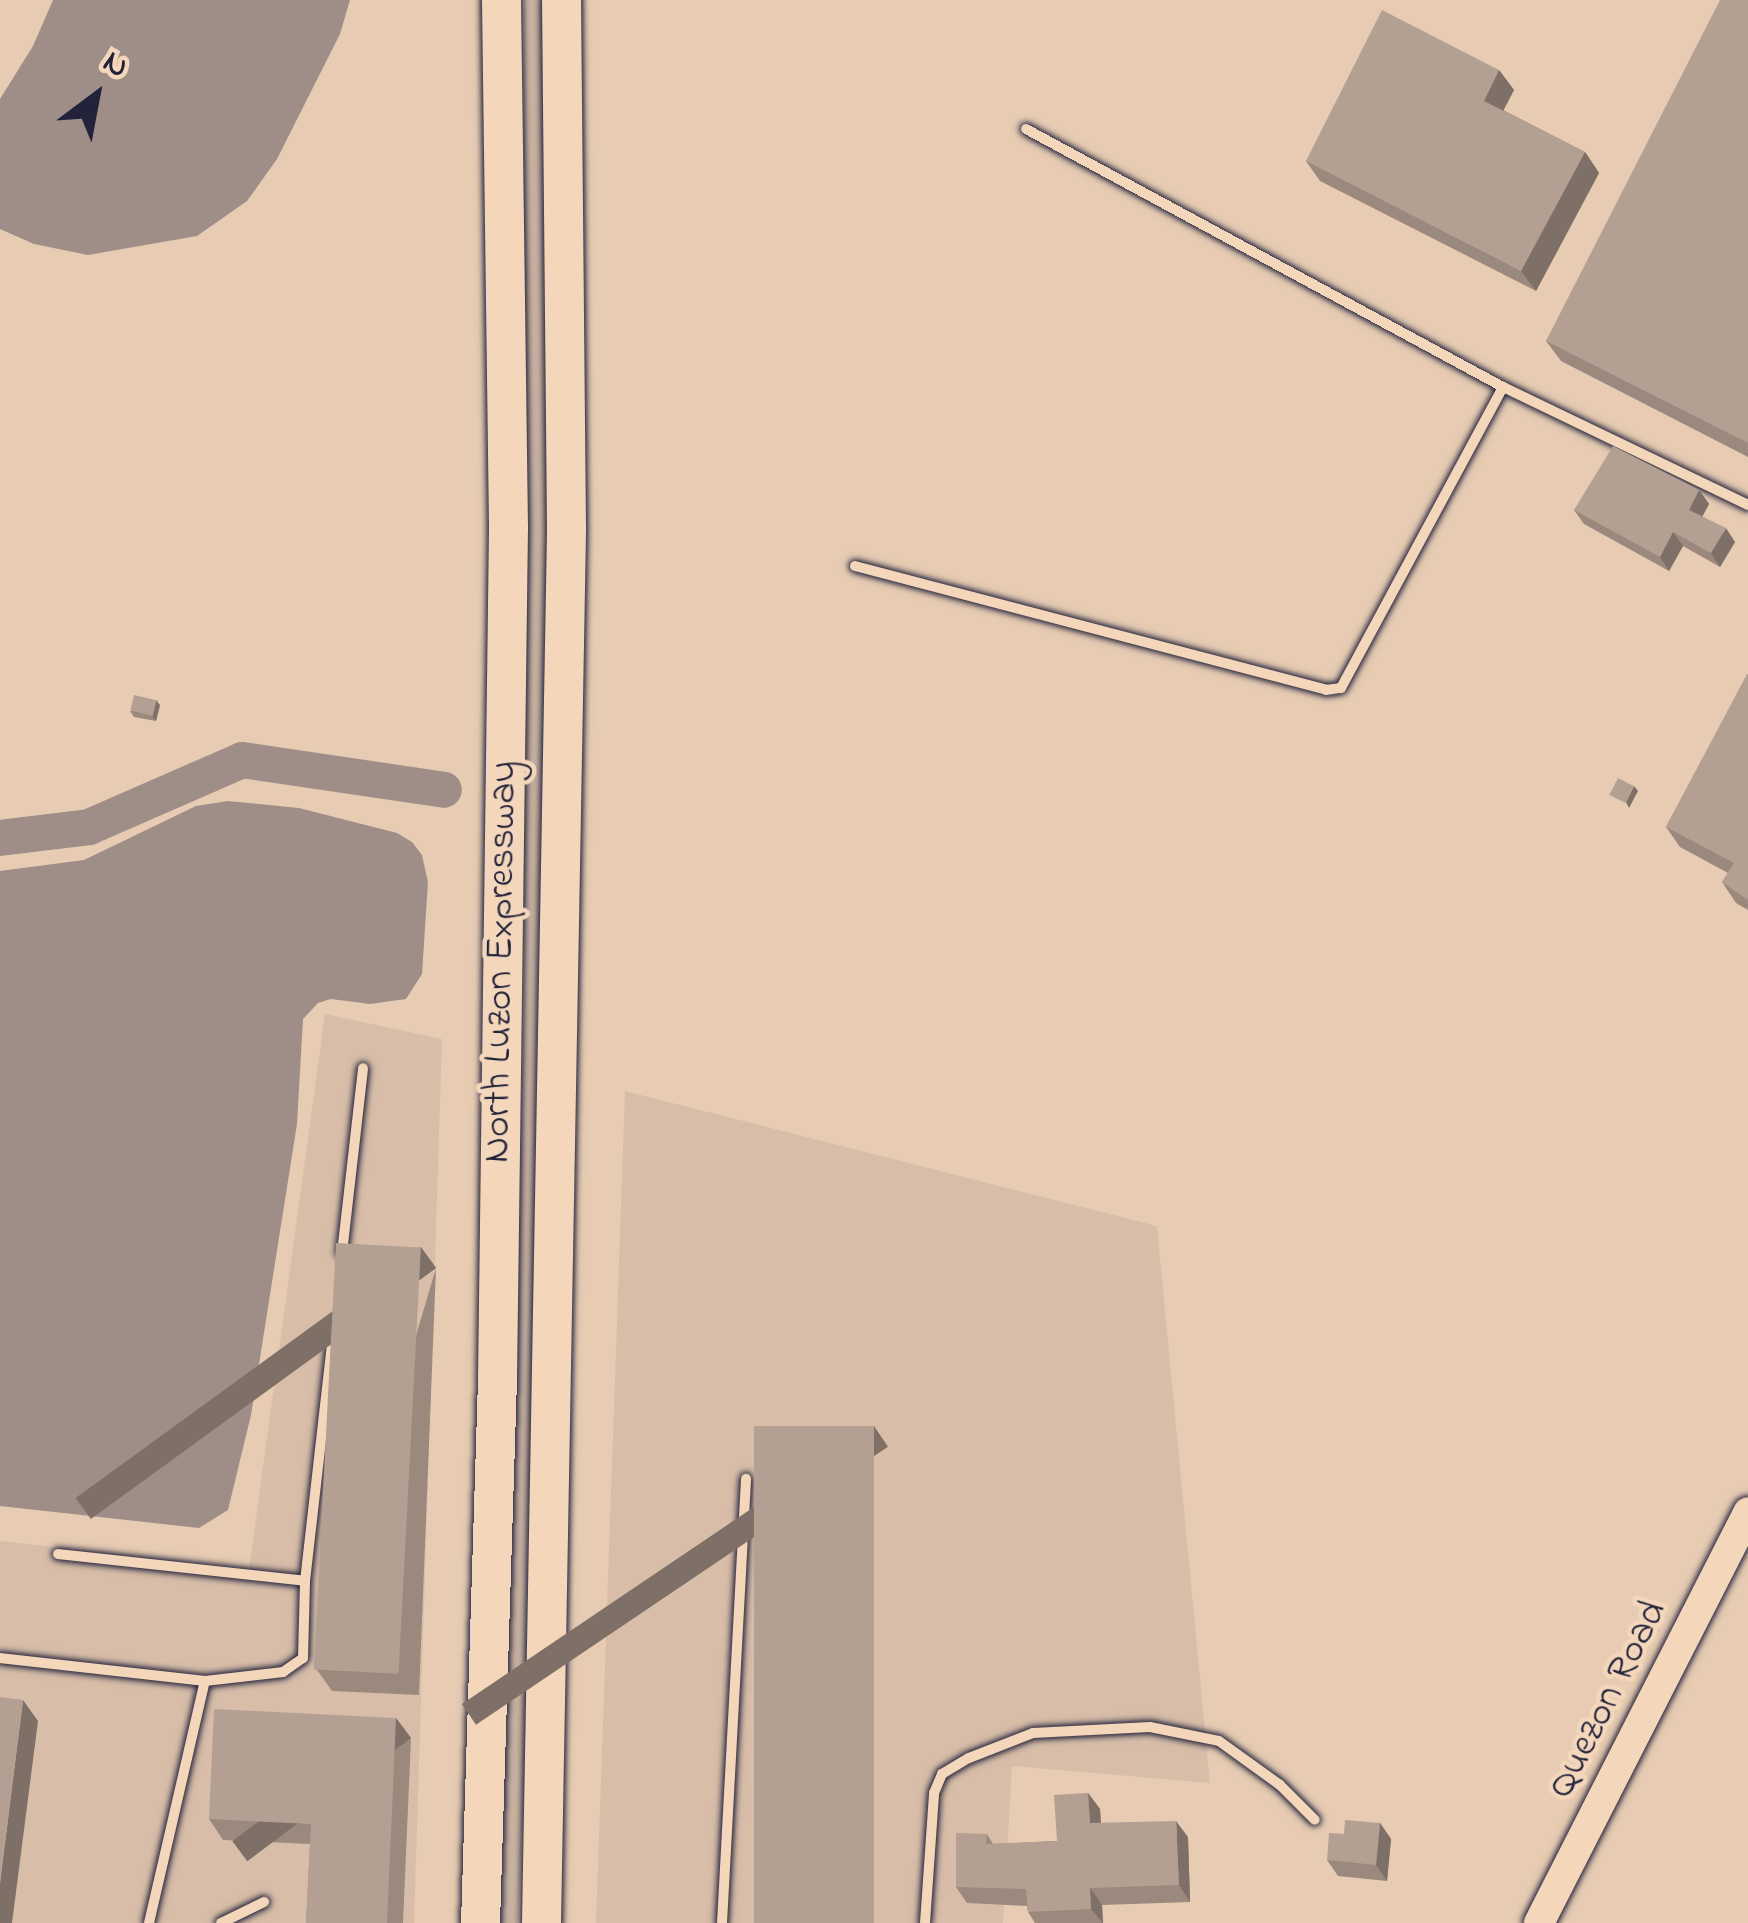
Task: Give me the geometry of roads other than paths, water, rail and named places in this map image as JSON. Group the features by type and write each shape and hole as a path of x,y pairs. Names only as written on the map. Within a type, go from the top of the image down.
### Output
{"highway":[{"name":"North Luzon Expressway","path":"480,1923 497,1379 508,526 501,0"},
{"name":"North Luzon Expressway","path":"541,1923 566,527 561,0"}],"main road":[{"name":"Quezon Road","path":"1539,1923 1748,1512"}],"lane":[{"path":"1026,129 1503,387 1748,505"},
{"path":"855,566 1325,690 1341,688 1503,387"},
{"path":"339,1278 363,1068"},
{"path":"0,1658 205,1681 283,1672 303,1658 305,1581 334,1324"},
{"path":"722,1923 746,1480"},
{"path":"58,1554 305,1581"},
{"path":"149,1923 205,1681"},
{"path":"925,1923 934,1793 942,1774 1033,1733 1150,1727 1219,1741 1280,1785 1315,1820"},
{"path":"221,1923 265,1902"}],"waterway":[{"path":"0,838 89,827 242,760 444,790"}]}
